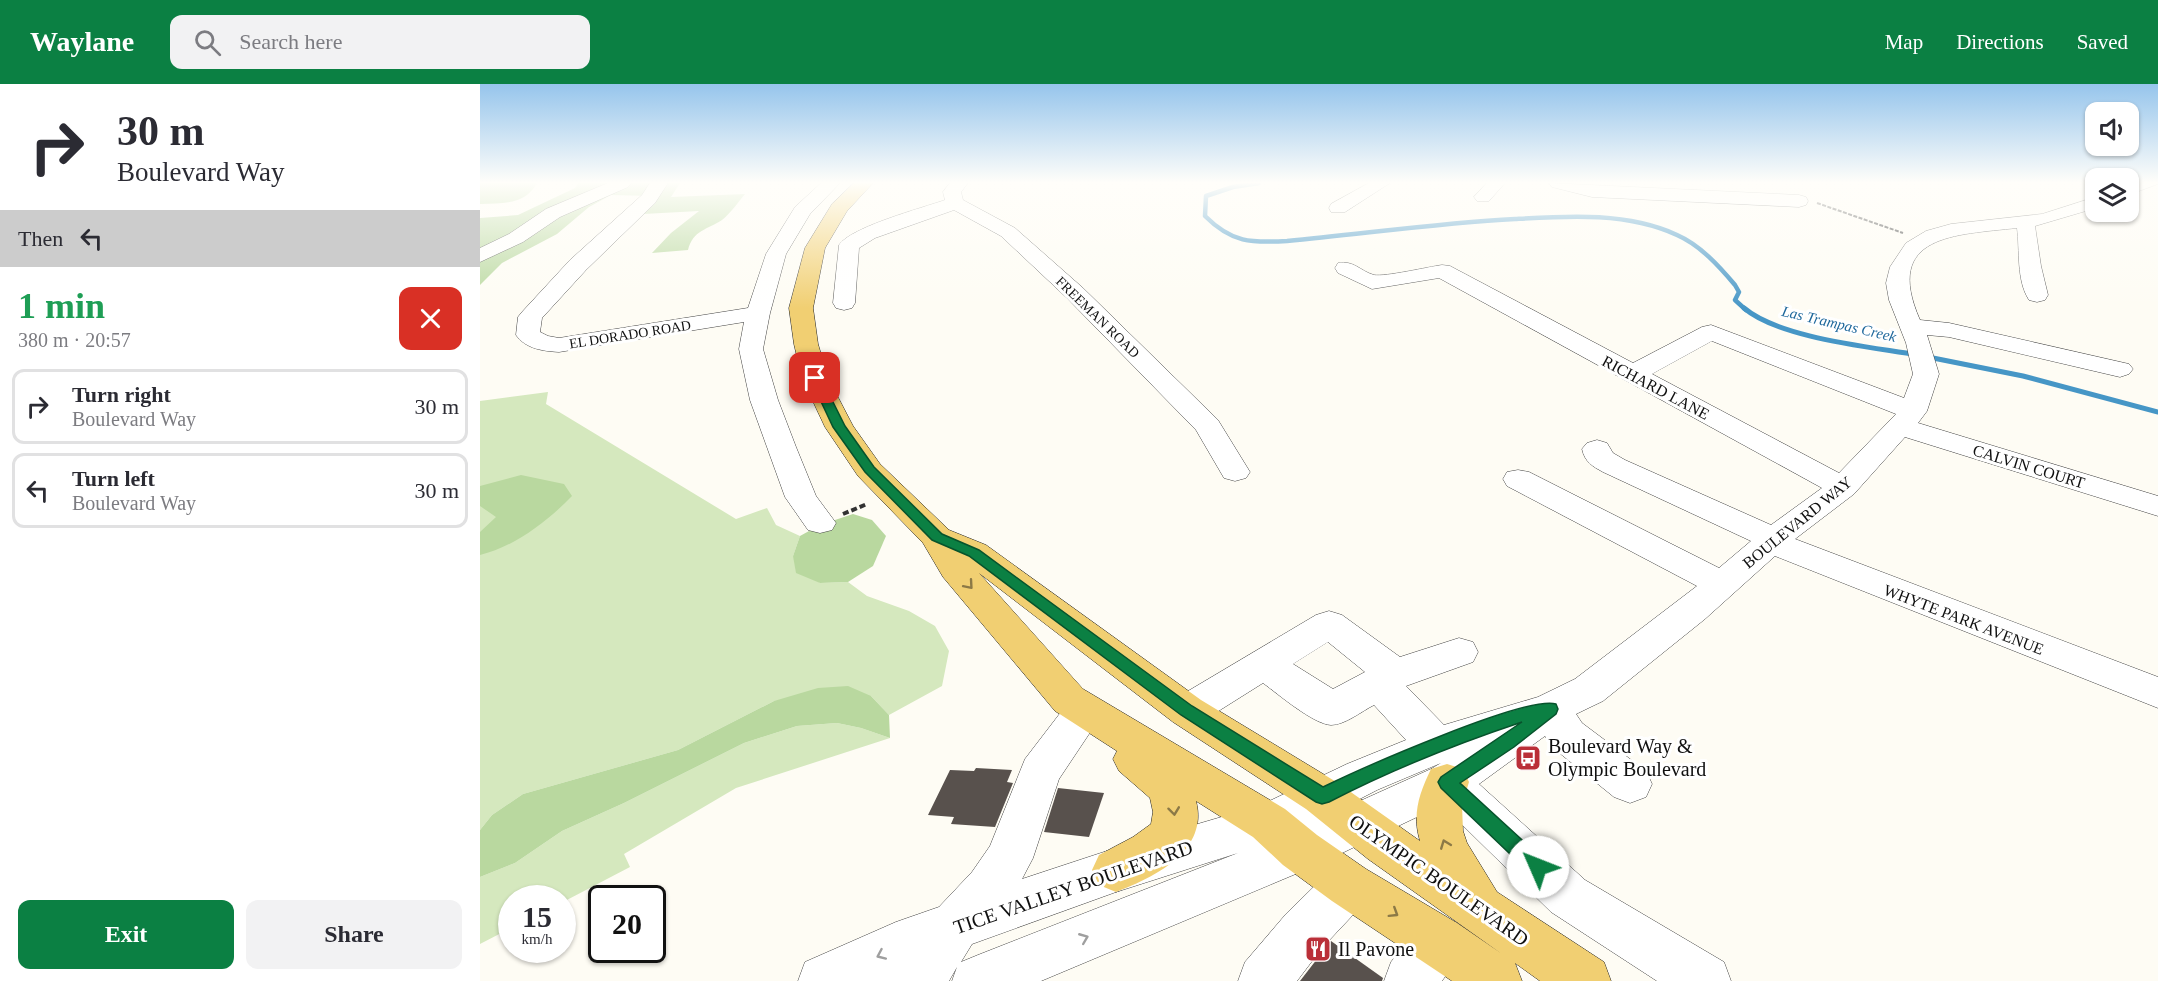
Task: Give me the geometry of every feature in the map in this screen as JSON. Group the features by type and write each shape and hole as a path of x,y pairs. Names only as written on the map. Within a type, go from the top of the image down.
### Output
{"main road":[{"name":"OLYMPIC BOULEVARD","path":"829,225 815,248 801,308 806,344 815,378 839,427 869,470 937,537 955,569 1069,699 1285,836 1349,885 1439,941 1496,981"},
{"name":"OLYMPIC BOULEVARD","path":"937,537 974,553 1186,711 1339,810 1484,913 1585,981"},
{"path":"1093,716 1107,739 1156,775 1168,788 1176,812 1174,827 1169,838 1116,870"},
{"path":"1442,764 1438,814 1443,843 1458,873 1484,913"}],"street":[{"path":"480,256 516,238 535,225"},
{"name":"EL DORADO ROAD","path":"621,225 578,265 530,317 528,334 542,343 559,345 758,313"},
{"path":"794,225 776,254 758,313 751,349 764,400 801,497 820,523"},
{"path":"844,303 849,245 888,225"},
{"name":"FREEMAN ROAD","path":"999,225 1075,293 1208,426 1235,472"},
{"path":"2001,225 1965,228 1933,235 1913,247 1901,267 1898,283 1900,300 1919,348 1949,330 2120,369"},
{"path":"2024,225 2027,228 2037,295"},
{"name":"RICHARD LANE","path":"1346,268 1372,282 1442,271 1843,488"},
{"name":"CALVIN COURT","path":"1632,374 1711,332 1907,419 2158,506"},
{"name":"BOULEVARD WAY","path":"1285,836 1442,764 1508,742 1550,709 1589,690 1692,610 1773,540 1843,488 1907,419 1919,348"},
{"name":"WHYTE PARK AVENUE","path":"1597,449 1599,457 1614,466 1773,540 1804,557 2158,693"},
{"path":"1518,479 1722,584"},
{"path":"1186,711 1329,624 1387,678 1442,764 1568,896 1705,981"},
{"path":"1263,664 1332,709 1387,678 1459,652"},
{"path":"1550,709 1567,735 1630,784"},
{"path":"901,981 924,972 955,926 989,888 1009,858 1040,772 1093,716"},
{"path":"978,981 1285,836"},
{"name":"TICE VALLEY BOULEVARD","path":"824,981 914,940 1116,870 1285,836"},
{"path":"1264,981 1304,931 1349,885"},
{"path":"1410,981 1439,941"}],"path":[{"path":"1879,225 1923,240"}],"green space":[{"path":"480,225 568,225 557,234 502,263 480,285"},
{"path":"681,225 713,225 693,238 688,250 652,253"},
{"path":"548,392 546,404 736,519 767,508 776,525 800,536 793,556 820,583 848,582 867,596 909,611 935,626 949,651 942,686 889,715 871,696 774,701 678,750 523,794 492,815 480,830 480,401"},
{"path":"521,475 564,484 572,496 530,532 505,546 480,555 480,532 496,517 480,506 480,486"},
{"path":"853,514 872,520 886,536 873,566 848,582 820,583 796,573 793,556 800,536 820,525"},
{"path":"848,686 871,696 889,715 890,738 837,723 797,726 744,743 562,831 515,863 480,877 480,830 492,815 523,794 678,750 774,701 818,688"},
{"path":"837,723 890,738 736,788 624,854 630,867 596,885 588,885 588,889 576,895 576,885 498,885 498,935 480,944 480,877 515,863 562,831 744,743 797,726"}],"building":[{"path":"976,768 1012,770 1007,782 1013,783 995,827 951,824 954,817 928,815 950,770 974,771"},
{"path":"1058,788 1104,793 1089,837 1044,832"},
{"path":"1331,941 1383,978 1382,981 1300,981"}],"waterway":[{"name":"Las Trampas Creek","path":"1215,225 1233,236 1263,242 1440,225"},
{"name":"Las Trampas Creek","path":"1648,225 1677,235 1701,250 1735,285 1739,292 1735,300 1746,310"},
{"name":"Las Trampas Creek","path":"1744,308 1779,327 1802,334 1852,345 1917,355"},
{"name":"Las Trampas Creek","path":"1928,357 2023,376 2158,412"}],"place":[{"name":"Boulevard Way & Olympic Boulevard","path":"1528,758"},
{"name":"Il Pavone","path":"1318,949"}],"route":[{"path":"815,378 839,427 869,470 937,537 974,553 1186,711 1322,796 1466,734 1524,714 1550,709 1508,742 1447,782 1538,867"}]}
